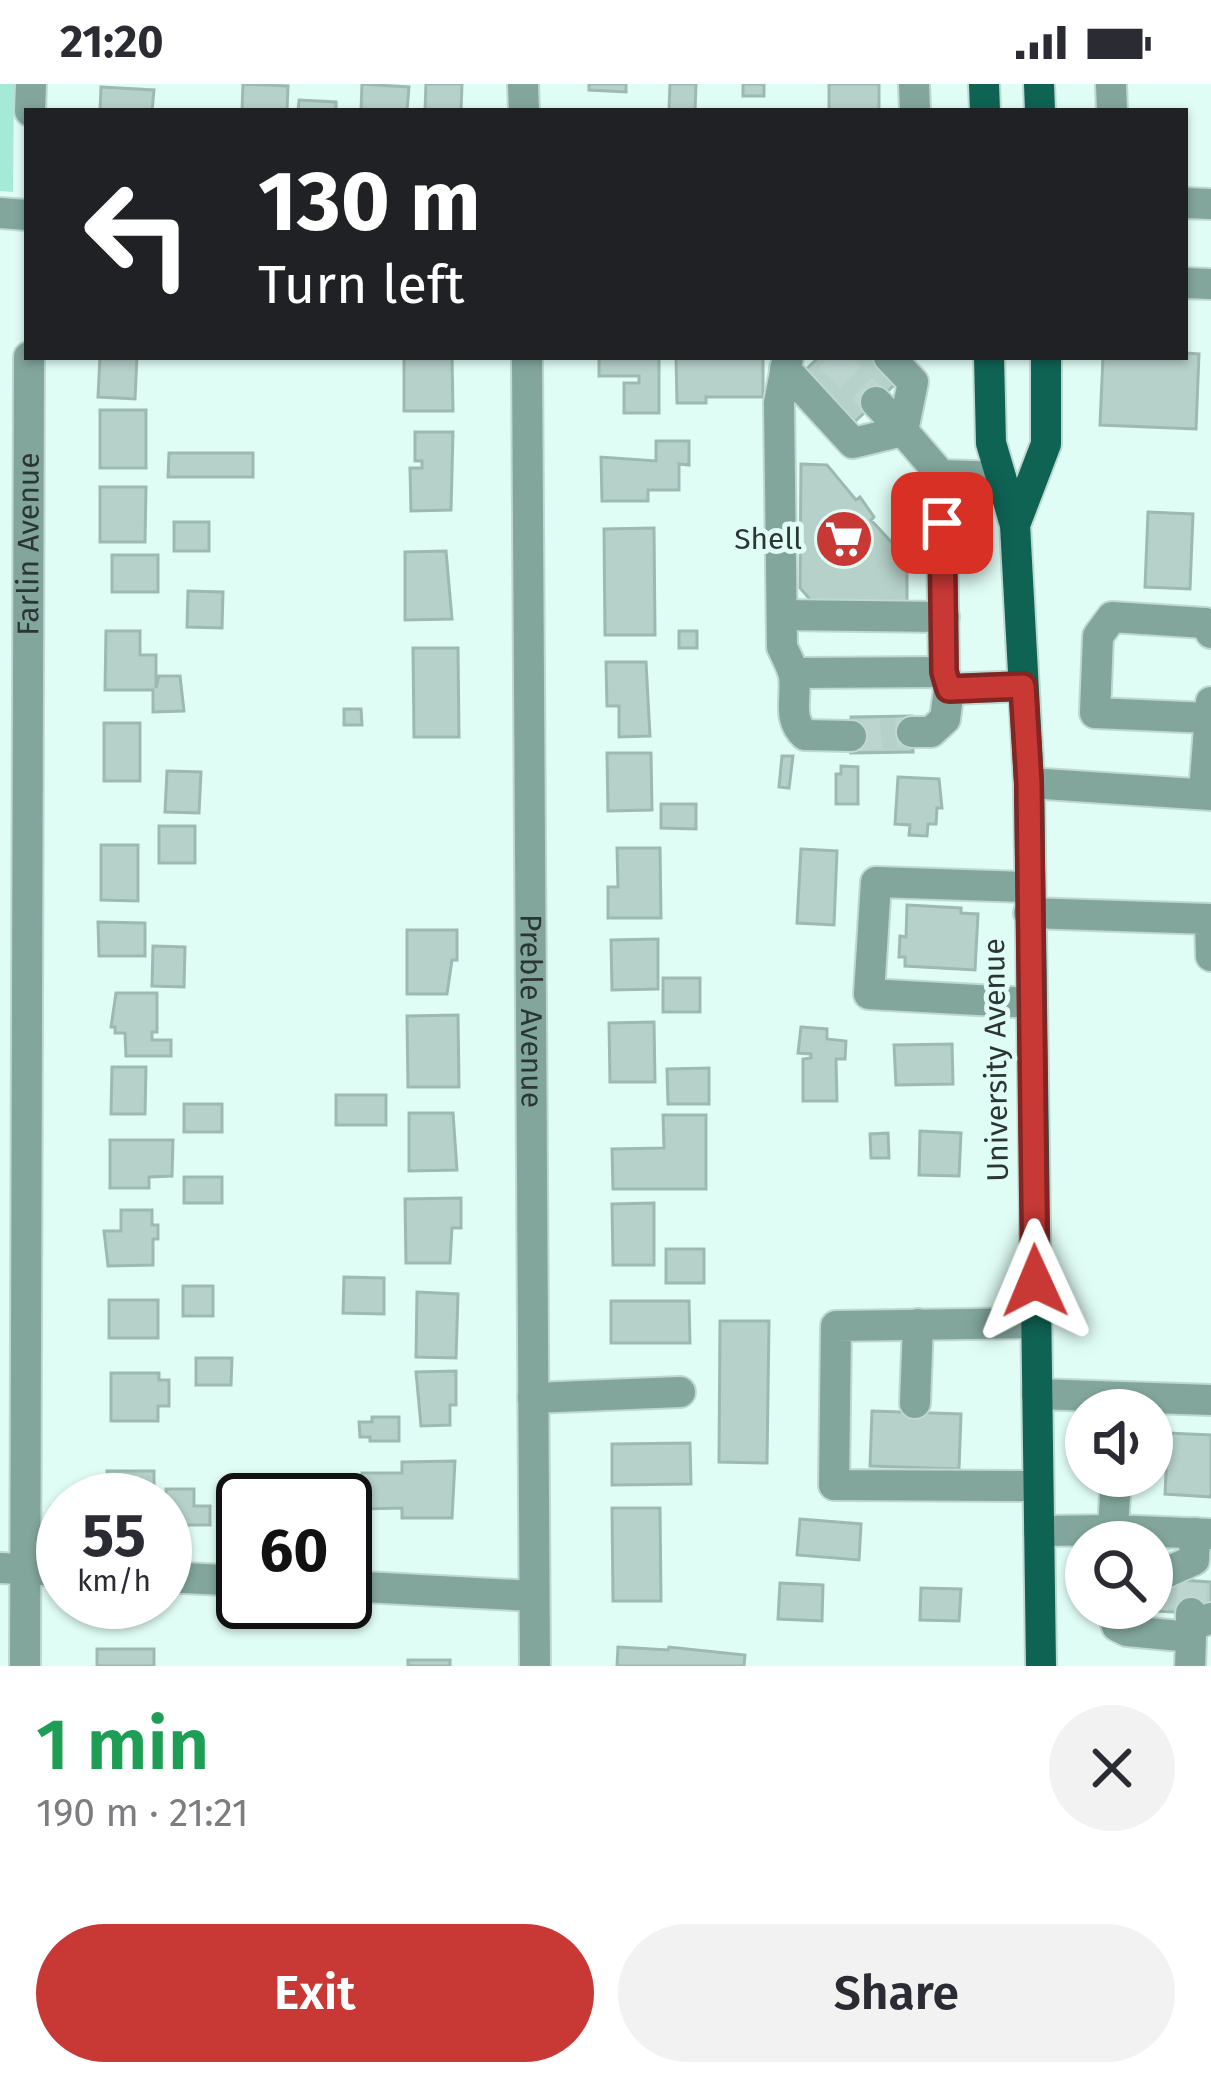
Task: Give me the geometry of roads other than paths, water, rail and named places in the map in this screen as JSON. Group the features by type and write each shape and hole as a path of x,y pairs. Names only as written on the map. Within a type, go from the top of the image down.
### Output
{"main road":[{"name":"University Avenue","path":"989,360 991,443 1015,525 1029,783 1041,1666"},
{"name":"University Avenue","path":"1015,525 1046,444 1046,360"}],"street":[{"name":"Farlin Avenue","path":"25,1666 13,1569 13,1161 29,360"},
{"name":"Preble Avenue","path":"526,360 535,1666"},
{"path":"892,360 913,382 903,431"},
{"path":"786,363 854,443 903,431"},
{"path":"786,363 779,404 782,647 794,673 796,728 805,735 851,736"},
{"path":"876,402 941,475 946,719 931,732 912,732"},
{"path":"941,475 1001,477"},
{"path":"782,615 944,617"},
{"path":"1029,783 1207,793 1210,709 1095,713 1098,636 1112,617 1205,623 1211,634"},
{"path":"794,673 1023,686"},
{"path":"1031,1003 869,994 876,882 1210,919 1211,956"},
{"path":"1036,1323 836,1325 834,1485 1038,1486"},
{"path":"915,1403 918,1324"},
{"path":"533,1398 680,1392"},
{"path":"1036,1394 1211,1400"},
{"path":"1039,1531 1065,1533"},
{"path":"1173,1569 1201,1556"},
{"path":"372,1587 534,1596"},
{"path":"1123,1629 1198,1633"}],"tunnel":[{"path":"832,360 876,402"},
{"path":"851,736 912,732"},
{"path":"1191,1613 1192,1581"}],"place":[{"name":"Shell","path":"844,539"}]}
